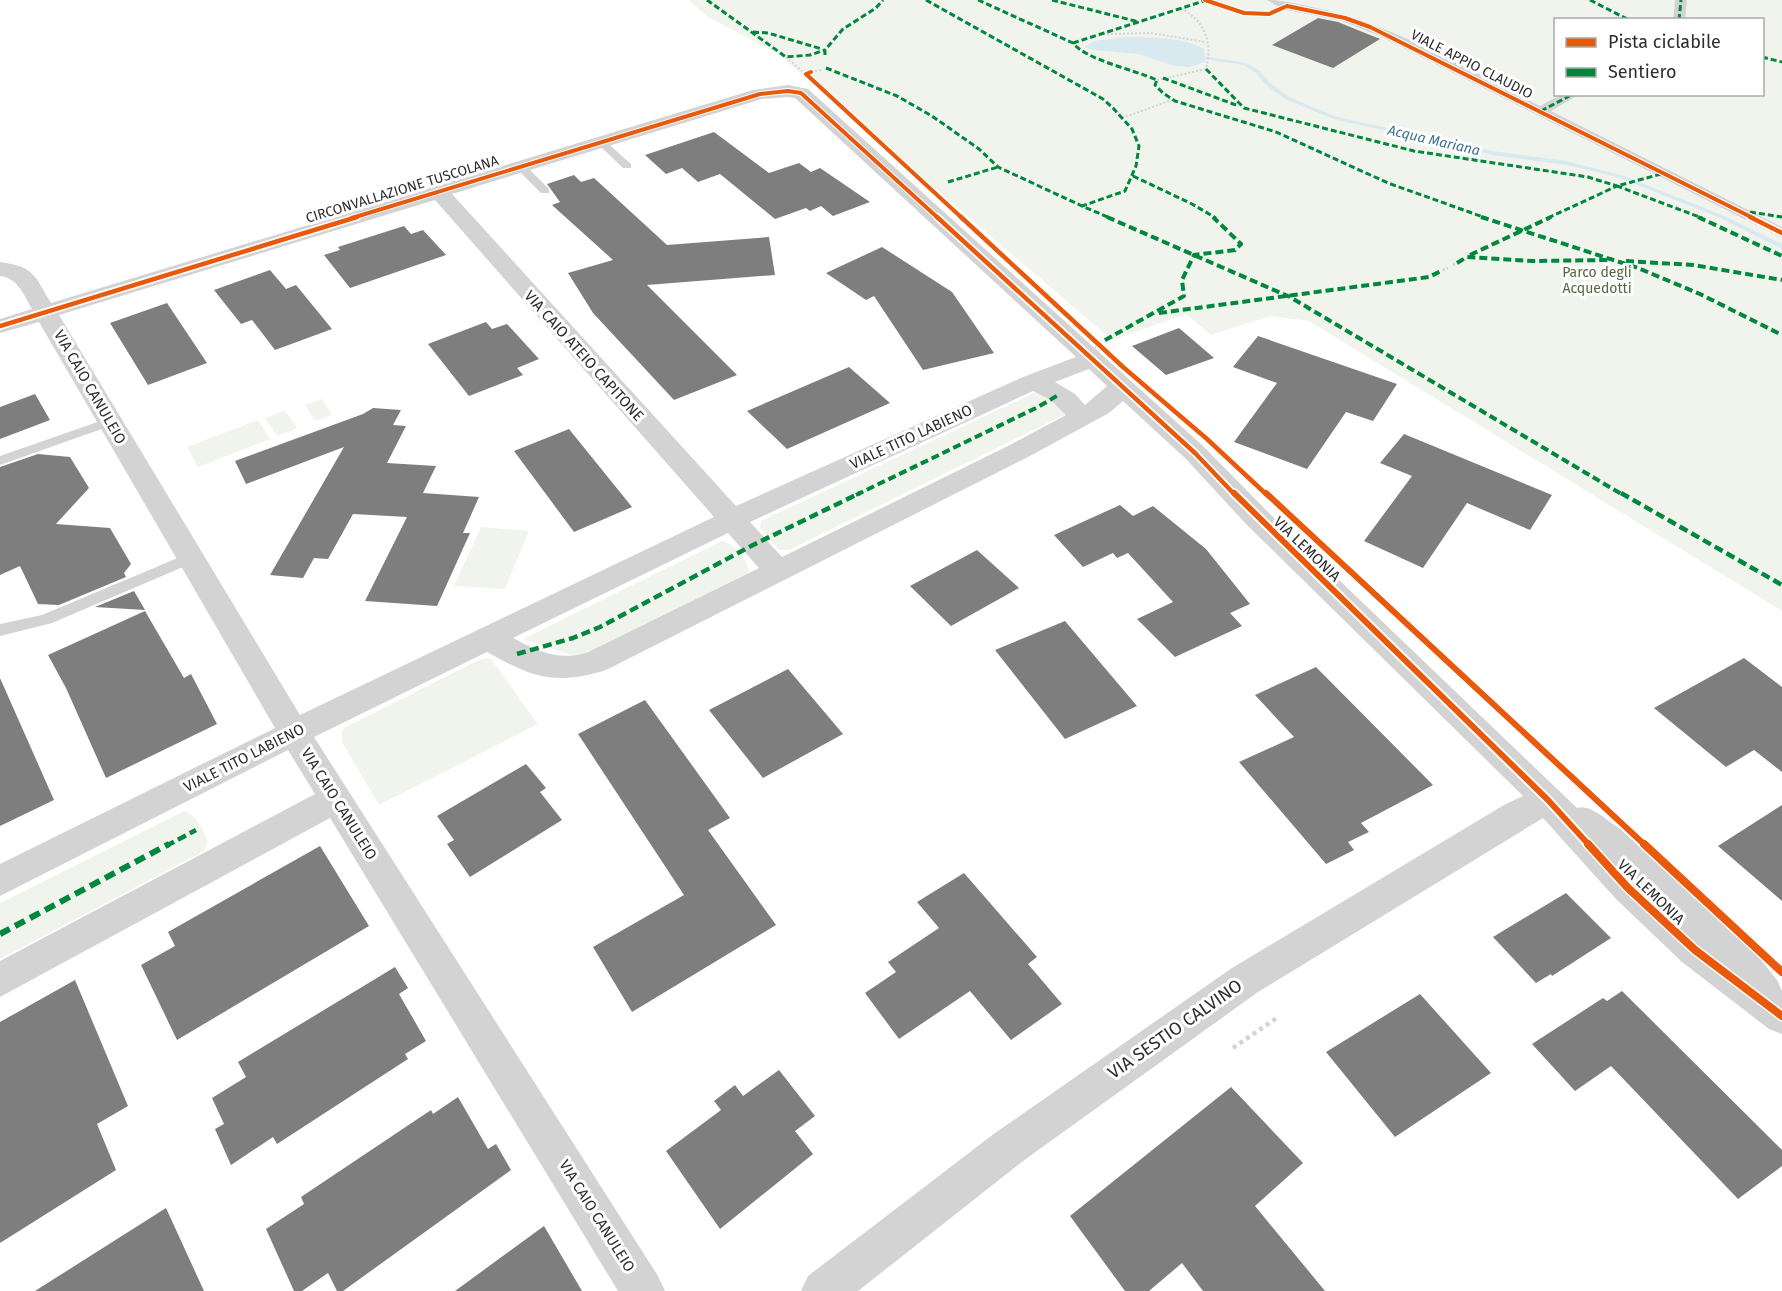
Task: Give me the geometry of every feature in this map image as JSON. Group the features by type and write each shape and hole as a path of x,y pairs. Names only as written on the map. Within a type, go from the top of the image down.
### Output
{"street":[{"name":"VIALE APPIO CLAUDIO","path":"1273,0 1287,6 1345,18 1370,27 1782,233"},
{"path":"1679,18 1681,0"},
{"name":"CIRCONVALLAZIONE TUSCOLANA","path":"0,326 520,166 771,92 797,92 812,102"},
{"path":"1541,111 1569,96"},
{"name":"VIA LEMONIA","path":"812,102 1092,359 1114,393 1179,464 1257,517 1548,800 1609,839 1689,906 1733,949 1780,1014"},
{"name":"VIA CAIO ATEIO CAPITONE","path":"438,191 730,520"},
{"path":"0,269 11,270 23,275 46,311"},
{"name":"VIA CAIO CANULEIO","path":"46,311 109,422 192,556 294,732 643,1291"},
{"name":"VIALE TITO LABIENO","path":"0,881 294,732 730,520 1032,382 1092,359"},
{"path":"1032,382 1060,394 1071,403 1080,418"},
{"path":"489,639 542,666 560,669 595,662 777,570 980,472 1080,418 1114,393"},
{"path":"730,520 777,570"},
{"path":"0,980 336,799"},
{"name":"VIA SESTIO CALVINO","path":"823,1291 1009,1147 1245,980 1516,815 1548,800"}],"lane":[{"path":"601,142 627,166"},
{"path":"520,166 545,191"},
{"path":"0,461 109,422"},
{"path":"0,630 47,619 192,556"}],"path":[{"path":"1157,80 1206,69 1208,65 1206,42 1195,16 1181,8"},
{"path":"1103,34 1150,33 1195,38 1206,42"},
{"path":"786,57 806,74"},
{"path":"811,72 821,70"},
{"path":"1122,118 1172,100"},
{"path":"1443,270 1448,268"},
{"path":"1233,1048 1278,1017"}],"green space":[{"name":"Parco degli Acquedotti","path":"689,0 1782,0 1782,611 1309,321 1270,316 1211,335 1186,314 1112,340 778,54 706,16"},
{"path":"1036,392 1048,393 1066,414 789,550 779,550 760,528 761,521"},
{"path":"322,399 332,415 315,421 305,405"},
{"path":"285,410 297,428 277,436 265,418"},
{"path":"258,420 270,439 198,467 187,447"},
{"path":"481,527 529,531 505,589 454,586"},
{"path":"722,541 735,548 743,557 749,571 746,574 577,657 523,639"},
{"path":"491,659 538,724 379,805 342,742 342,731 479,660"},
{"path":"184,811 196,819 204,832 208,841 204,851 0,959 0,903"}],"shaded area":[{"path":"1125,37 1166,38 1186,42 1204,49 1205,62 1189,67 1174,66 1138,54 1093,50 1084,47 1094,41"}],"building":[{"path":"1318,18 1338,22 1380,39 1333,68 1272,45"},
{"path":"714,132 769,173 799,163 811,172 820,168 870,202 833,216 821,206 810,211 806,208 775,219 720,174 698,182 682,168 666,174 645,155"},
{"path":"574,175 581,182 594,178 667,245 769,237 775,275 647,285 737,375 674,400 593,313 568,273 613,260 552,205 560,202 547,184"},
{"path":"404,226 411,234 423,230 446,255 350,288 324,255 340,250 338,247"},
{"path":"882,247 952,292 994,353 923,370 874,296 866,300 826,273"},
{"path":"270,270 286,289 296,285 332,329 275,350 252,320 241,324 214,290"},
{"path":"167,303 207,363 148,385 110,323"},
{"path":"486,322 492,329 507,324 539,359 517,368 523,375 469,396 428,344"},
{"path":"1179,328 1214,358 1166,375 1132,346"},
{"path":"1258,336 1397,384 1373,421 1346,412 1307,469 1234,442 1277,383 1233,367"},
{"path":"849,367 890,403 787,449 747,411"},
{"path":"35,394 50,420 0,439 0,407"},
{"path":"373,408 401,410 393,425 406,426 387,463 436,466 423,493 479,497 463,533 470,533 437,606 365,601 407,517 353,514 328,559 314,558 303,578 270,575 344,447 246,484 235,461 363,414"},
{"path":"569,429 632,507 574,532 514,451"},
{"path":"1404,434 1552,495 1530,530 1467,503 1423,568 1364,541 1412,476 1380,463"},
{"path":"38,454 70,457 89,488 56,524 110,528 131,564 124,573 126,577 59,605 38,604 20,566 0,575 0,467"},
{"path":"1120,505 1133,516 1153,506 1206,549 1250,604 1230,613 1242,626 1175,657 1137,619 1173,602 1128,553 1117,558 1113,553 1083,567 1054,535"},
{"path":"977,550 1019,588 951,626 910,586"},
{"path":"134,591 145,610 95,607"},
{"path":"145,611 184,678 191,674 217,724 106,778 66,688 48,655"},
{"path":"1065,621 1137,706 1065,739 995,650"},
{"path":"1744,658 1782,687 1782,772 1754,750 1726,767 1654,708"},
{"path":"1316,667 1433,785 1361,823 1369,832 1348,842 1354,850 1326,864 1239,762 1294,737 1255,695"},
{"path":"788,669 843,734 763,778 709,710"},
{"path":"0,678 54,800 0,826"},
{"path":"645,700 730,818 708,830 776,925 632,1012 593,947 684,895 578,734"},
{"path":"526,764 546,788 540,792 562,820 470,877 447,844 454,840 437,816"},
{"path":"1782,805 1782,901 1718,846"},
{"path":"320,846 369,926 177,1040 141,965 175,946 168,932"},
{"path":"964,873 1037,957 1028,964 1062,1004 1011,1040 970,991 899,1039 865,993 896,972 888,962 939,928 917,902"},
{"path":"1566,893 1611,938 1552,976 1551,974 1536,983 1493,937"},
{"path":"395,967 408,988 399,994 426,1041 405,1054 408,1059 277,1144 273,1137 231,1165 215,1129 224,1124 212,1098 246,1077 238,1062"},
{"path":"75,980 128,1106 97,1124 116,1170 0,1243 0,1022"},
{"path":"1622,991 1782,1150 1782,1166 1738,1199 1611,1066 1575,1091 1532,1044 1603,998 1607,1001"},
{"path":"1420,994 1491,1073 1395,1137 1326,1052"},
{"path":"779,1070 815,1116 795,1131 813,1154 720,1229 666,1151 721,1110 714,1101 735,1085 743,1096"},
{"path":"1231,1087 1303,1163 1255,1206 1325,1291 1203,1291 1182,1263 1149,1291 1125,1291 1070,1216"},
{"path":"458,1097 488,1149 496,1144 511,1170 343,1291 337,1291 328,1273 302,1291 294,1291 266,1229 304,1204 301,1197 431,1110 433,1114"},
{"path":"166,1208 204,1291 35,1291"},
{"path":"544,1226 582,1291 455,1291"}],"waterway":[{"name":"Acqua Mariana","path":"1196,57 1245,64 1258,72 1268,84 1287,98 1335,118 1493,153 1567,163 1622,177 1720,216 1782,247"}],"marked path":[{"path":"707,0 786,57 810,55 825,50"},
{"path":"825,55 825,50 843,29 876,8 883,0"},
{"path":"926,0 1103,99 1132,129 1138,140 1139,152 1134,173 1125,191 1082,206 1290,297 1625,496 1782,585"},
{"path":"978,0 1073,43 1091,57 1138,71 1157,80 1155,85 1175,101 1276,132 1426,198 1659,276 1782,335"},
{"path":"1052,0 1139,22"},
{"path":"1073,43 1207,0"},
{"path":"1590,0 1625,18"},
{"path":"1679,18 1681,0"},
{"path":"753,32 768,33 822,49"},
{"path":"1764,58 1782,62"},
{"path":"826,68 897,96 932,116 979,149 998,167 1082,206"},
{"path":"1206,69 1244,108 1414,151 1588,177 1617,186"},
{"path":"1163,78 1236,105"},
{"path":"1541,111 1569,96"},
{"path":"948,182 998,167"},
{"path":"1661,174 1617,186 1701,218 1782,256"},
{"path":"1097,348 1098,344 1184,296 1182,280 1194,255 1235,250 1241,244 1230,231 1205,211 1133,176"},
{"path":"1470,255 1617,186"},
{"path":"1750,212 1782,217"},
{"path":"1457,263 1467,257 1533,261 1608,260"},
{"path":"1626,261 1693,265 1782,280"},
{"path":"1159,313 1429,277 1443,270"},
{"path":"517,654 573,638 600,627 753,545 1038,407 1060,394"},
{"path":"0,934 196,830"}],"cycle path":[{"path":"1205,0 1244,13 1269,14 1287,6 1345,18 1370,27 1782,233"},
{"path":"811,72 806,74 1123,367 1207,439 1782,972"},
{"path":"0,326 760,94 788,91 801,93 1195,453 1256,517 1548,800 1628,888 1695,950 1782,1016"}]}
